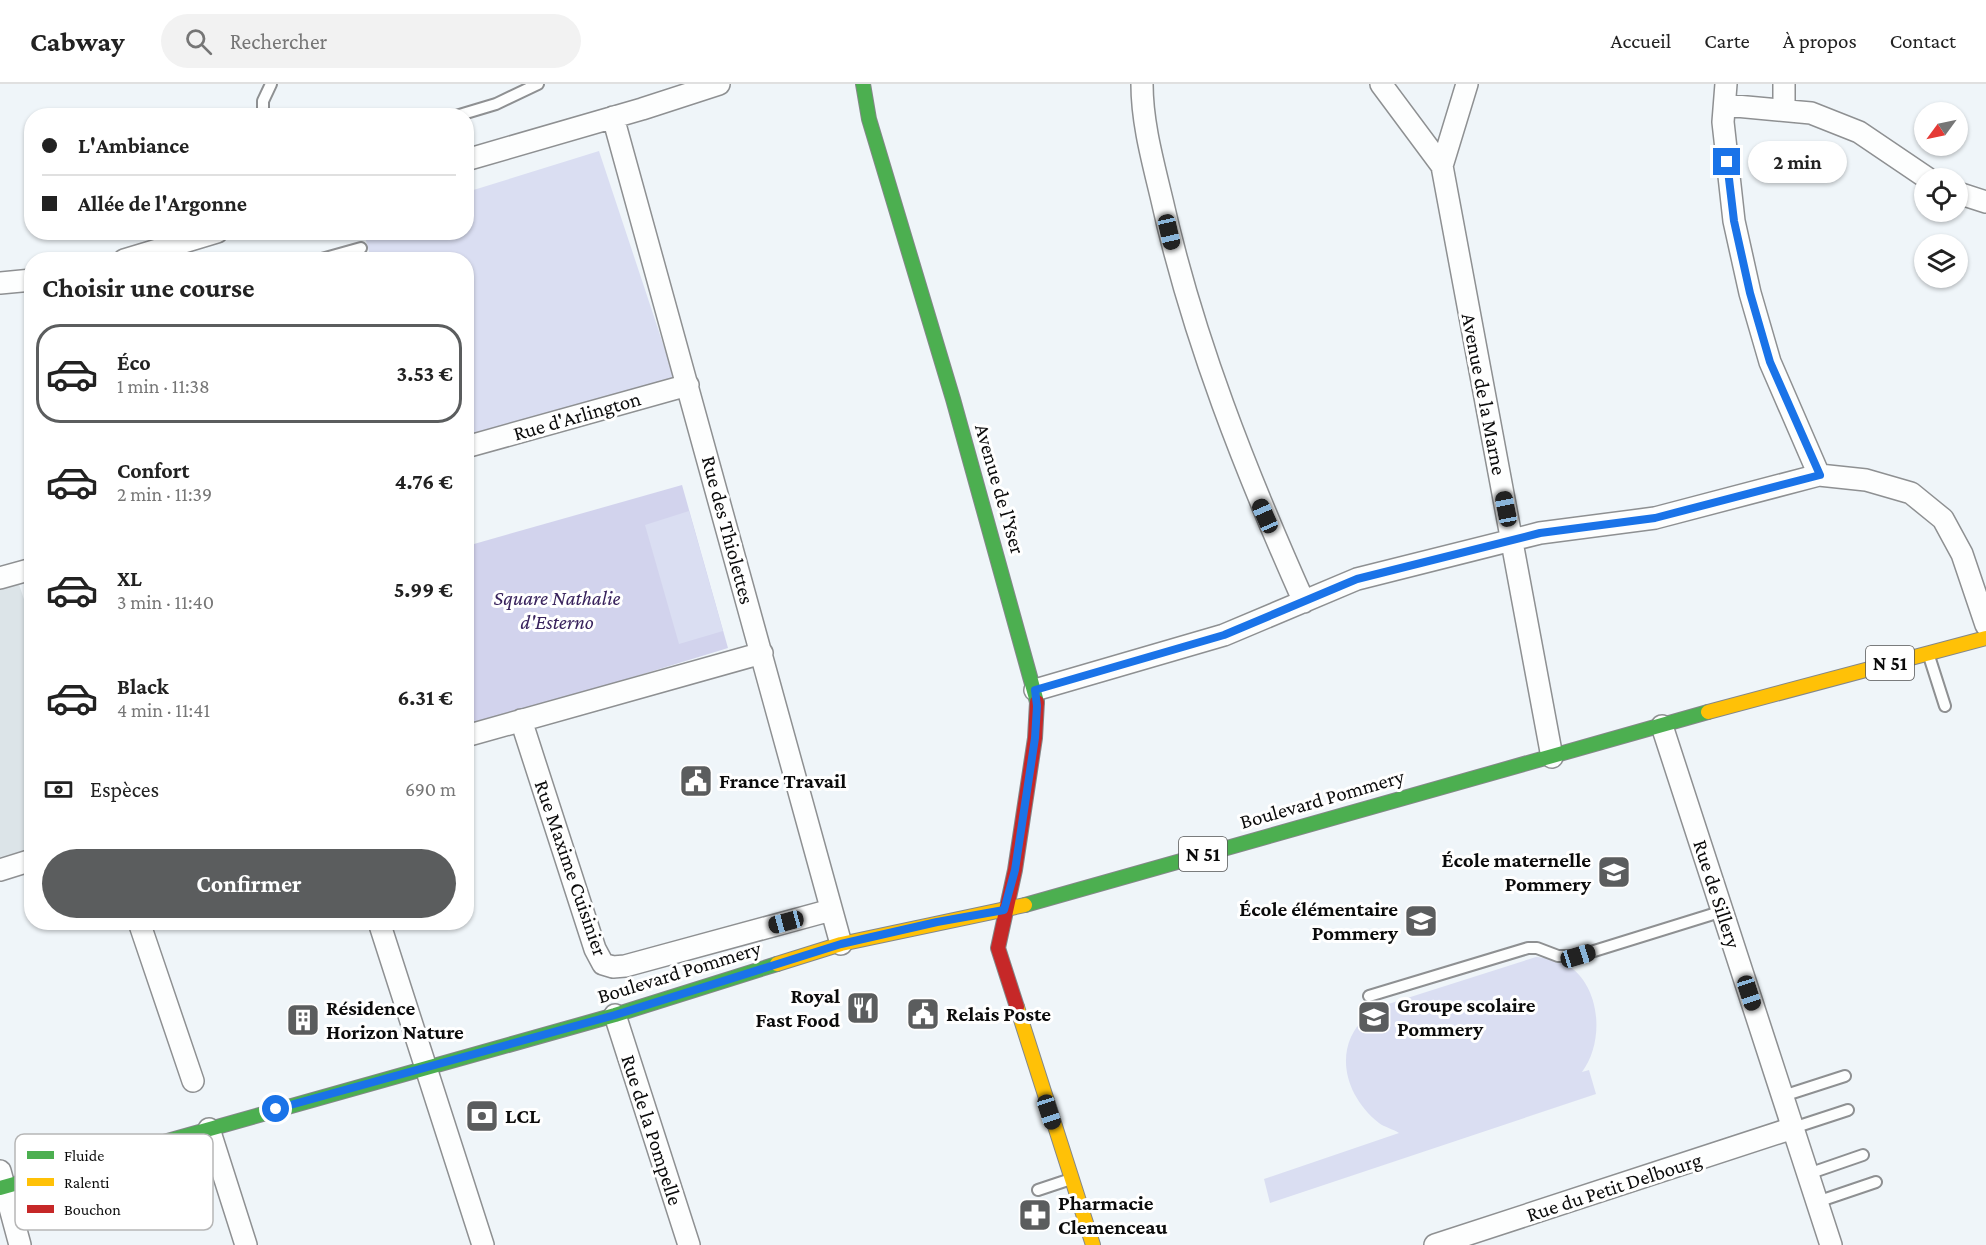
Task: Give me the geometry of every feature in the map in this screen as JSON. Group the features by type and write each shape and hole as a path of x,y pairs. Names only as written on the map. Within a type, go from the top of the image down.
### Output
{"main road":[{"name":"Avenue de l'Yser","path":"863,84 868,119 953,399 1035,690 1037,706 1035,738 1015,870 1004,910 998,948 1093,1245"},
{"name":"Boulevard Pommery","path":"189,1134 615,1015 841,944 937,922 1004,910 1986,638"}],"street":[{"path":"474,158 719,84"},
{"path":"1142,84 1142,111 1174,253 1210,369 1256,494 1304,602"},
{"name":"Avenue de la Marne","path":"1381,84 1442,166 1504,542 1552,757"},
{"path":"1442,166 1467,84"},
{"path":"1784,84 1784,110"},
{"path":"1820,475 1770,362 1750,293 1734,221 1723,122 1726,94 1784,110 1810,113 1859,132 1914,169"},
{"name":"Rue des Thiolettes","path":"613,117 841,944"},
{"path":"1968,196 1986,202"},
{"path":"151,252 190,240"},
{"path":"0,283 24,283"},
{"name":"Rue d'Arlington","path":"474,445 688,385"},
{"path":"1035,690 1224,635 1357,579 1540,533 1655,518 1820,475 1866,480 1911,493 1943,519 1962,554 1986,625"},
{"path":"0,578 24,571"},
{"path":"474,734 762,653"},
{"name":"Rue Maxime Cuisinier","path":"521,720 595,949 603,964 613,967 625,966 831,910"},
{"name":"Rue de Sillery","path":"1662,726 1832,1245"},
{"path":"0,870 24,862"},
{"path":"142,930 193,1081"},
{"path":"382,930 483,1245"},
{"name":"Rue de la Pompelle","path":"615,1015 688,1245"},
{"name":"Rue du Petit Delbourg","path":"1435,1245 1793,1128"},
{"path":"209,1129 211,1134"},
{"path":"213,1142 246,1245"},
{"path":"1,1182 15,1228"},
{"path":"15,1230 20,1245"}],"lane":[{"path":"263,108 263,101 271,84"},
{"path":"474,111 496,104 538,84"},
{"path":"347,252 361,248"},
{"path":"1928,653 1945,706"},
{"path":"1369,996 1528,948 1537,948 1558,956 1578,956 1723,911"},
{"path":"1783,1096 1845,1076"},
{"path":"1793,1128 1848,1110"},
{"path":"1808,1174 1863,1155"},
{"path":"1038,1190 1071,1179"},
{"path":"1817,1202 1876,1182"}],"green space":[{"name":"Square Nathalie d'Esterno","path":"682,485 728,648 519,712 474,723 474,544"}],"shaded area":[{"path":"599,151 675,380 474,436 474,252 369,252 366,240 474,240 474,190"},
{"path":"689,511 723,631 679,644 645,525"},
{"path":"18,581 24,599 24,852 0,859 0,586"},
{"path":"1536,957 1560,961 1574,970 1584,981 1591,996 1596,1028 1590,1059 1582,1072 1589,1070 1596,1094 1270,1203 1264,1179 1399,1133 1379,1123 1365,1110 1355,1095 1349,1079 1346,1063 1348,1047 1353,1032 1364,1019 1379,1007"}],"traffic: fast":[{"path":"863,84 869,119 953,399 1037,702"},
{"path":"1025,905 1708,712"},
{"path":"192,1134 615,1015 777,964"},
{"path":"0,1188 15,1184"}],"traffic: slow":[{"path":"1708,712 1986,638"},
{"path":"777,964 841,944 1025,905"},
{"path":"1017,1007 1093,1245"}],"traffic: jam":[{"path":"1017,1007 998,948 1015,870 1035,738 1037,702"}],"place":[{"name":"France Travail","path":"696,781"},
{"name":"École maternelle Pommery","path":"1614,872"},
{"name":"École élémentaire Pommery","path":"1421,921"},
{"name":"Royal Fast Food","path":"863,1008"},
{"name":"Relais Poste","path":"923,1014"},
{"name":"Groupe scolaire Pommery","path":"1374,1017"},
{"name":"Résidence Horizon Nature","path":"303,1020"},
{"name":"LCL","path":"482,1116"},
{"name":"Pharmacie Clemenceau","path":"1035,1215"}],"route":[{"path":"276,1109 615,1015 841,944 937,922 1004,910 1015,870 1035,738 1037,706 1035,690 1224,635 1357,579 1540,533 1655,518 1820,475 1800,425 1770,362 1750,293 1734,221 1727,162"}]}
